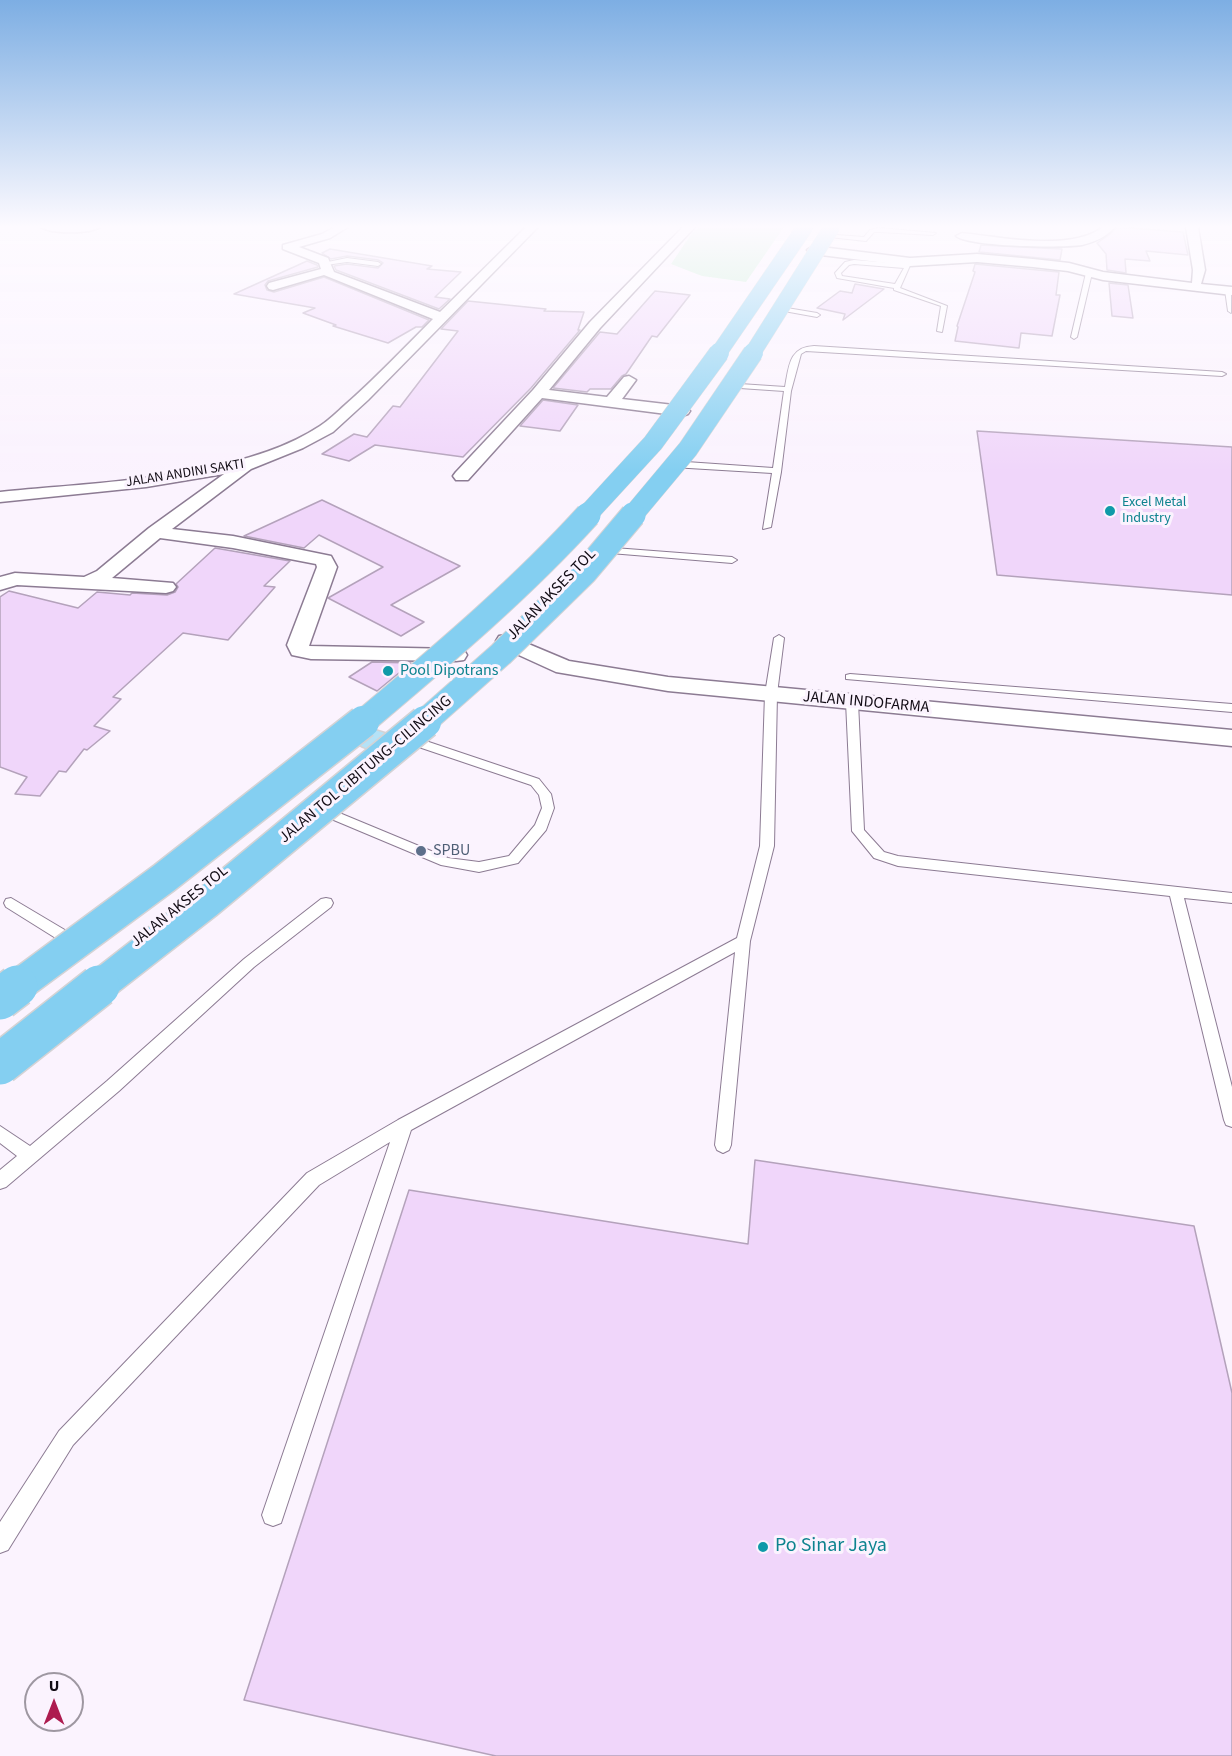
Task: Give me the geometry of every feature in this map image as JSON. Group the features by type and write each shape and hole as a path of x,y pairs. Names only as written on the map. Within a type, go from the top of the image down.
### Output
{"highway":[{"path":"0,999 164,878 348,735 460,640 545,562 652,443 757,309"},
{"name":"JALAN TOL CIBITUNG–CILINCING","path":"0,1064 206,903 390,753 501,654 585,572 688,449 729,390 775,309"}],"main road":[{"name":"JALAN AKSES TOL","path":"0,1048 111,963 308,805 382,738 456,655 552,564 609,501 682,411 760,309"},
{"name":"JALAN AKSES TOL","path":"0,1011 382,738 507,641 596,549 669,463 774,309"}],"street":[{"path":"420,309 436,315"},
{"name":"JALAN ANDINI SAKTI","path":"0,497 146,482 246,465 297,445 327,429 363,397 443,309"},
{"path":"462,476 610,309"},
{"path":"610,402 629,380"},
{"path":"538,393 682,411"},
{"path":"87,583 104,575 156,532 246,465"},
{"path":"156,532 233,542 324,561 327,567 298,645 300,650 311,653 456,655"},
{"path":"0,584 15,579 166,586"},
{"name":"JALAN INDOFARMA","path":"507,641 564,667 668,684 1232,738"}],"lane":[{"path":"781,309 817,315"},
{"path":"940,331 945,309"},
{"path":"1074,337 1081,309"},
{"path":"766,527 777,471 788,389 798,352 816,348 1222,374"},
{"path":"724,385 788,389"},
{"path":"669,463 777,471"},
{"path":"596,549 732,560"},
{"path":"723,1145 743,941 767,846 771,694 779,638"},
{"path":"850,677 1232,708"},
{"path":"852,702 858,831 879,855 898,861 1232,898"},
{"path":"308,805 446,862 479,867 513,860 541,827 548,808 544,794 535,782 382,738"},
{"path":"1176,892 1232,1120"},
{"path":"11,903 84,949"},
{"path":"0,1181 113,1086 249,963 326,903"},
{"path":"0,1542 66,1438 313,1179 404,1125 743,941"},
{"path":"273,1515 404,1125"},
{"path":"0,1133 30,1156"}],"building":[{"path":"313,309 402,309 429,320 422,327 416,327 388,343 333,326 336,325 303,313"},
{"path":"460,309 545,309 544,311 584,312 578,330 580,330 531,388 463,457 375,445 349,461 322,454 354,434 367,437 393,406 400,407 458,331 441,329"},
{"path":"639,309 679,309 657,337 652,336 626,374 611,389 590,389 587,392 553,388 600,332 617,334"},
{"path":"821,309 858,309 843,320 845,314"},
{"path":"963,309 1057,309 1052,336 1021,333 1019,348 955,341"},
{"path":"1111,309 1132,309 1133,318 1112,316"},
{"path":"543,400 578,405 560,431 520,426"},
{"name":"Excel Metal Industry","path":"977,431 1232,447 1232,595 997,575"},
{"path":"322,500 460,566 391,605 424,622 401,636 328,598 383,567 319,535 304,548 244,536"},
{"path":"215,548 290,561 264,586 275,587 228,640 183,633 113,697 121,699 94,726 110,731 87,750 84,749 66,772 59,771 40,796 15,794 27,777 0,767 0,597 9,591 78,608 97,592 167,595 175,592 178,587 176,584"},
{"path":"372,662 411,663 377,691 349,677"},
{"name":"Po Sinar Jaya","path":"755,1160 1194,1226 1232,1393 1232,1756 496,1756 244,1700 409,1190 748,1244"}],"place":[{"name":"Excel Metal Industry","path":"1110,511"},
{"name":"Pool Dipotrans","path":"388,671"},
{"name":"SPBU","path":"421,851"},
{"name":"Po Sinar Jaya","path":"763,1547"}]}
